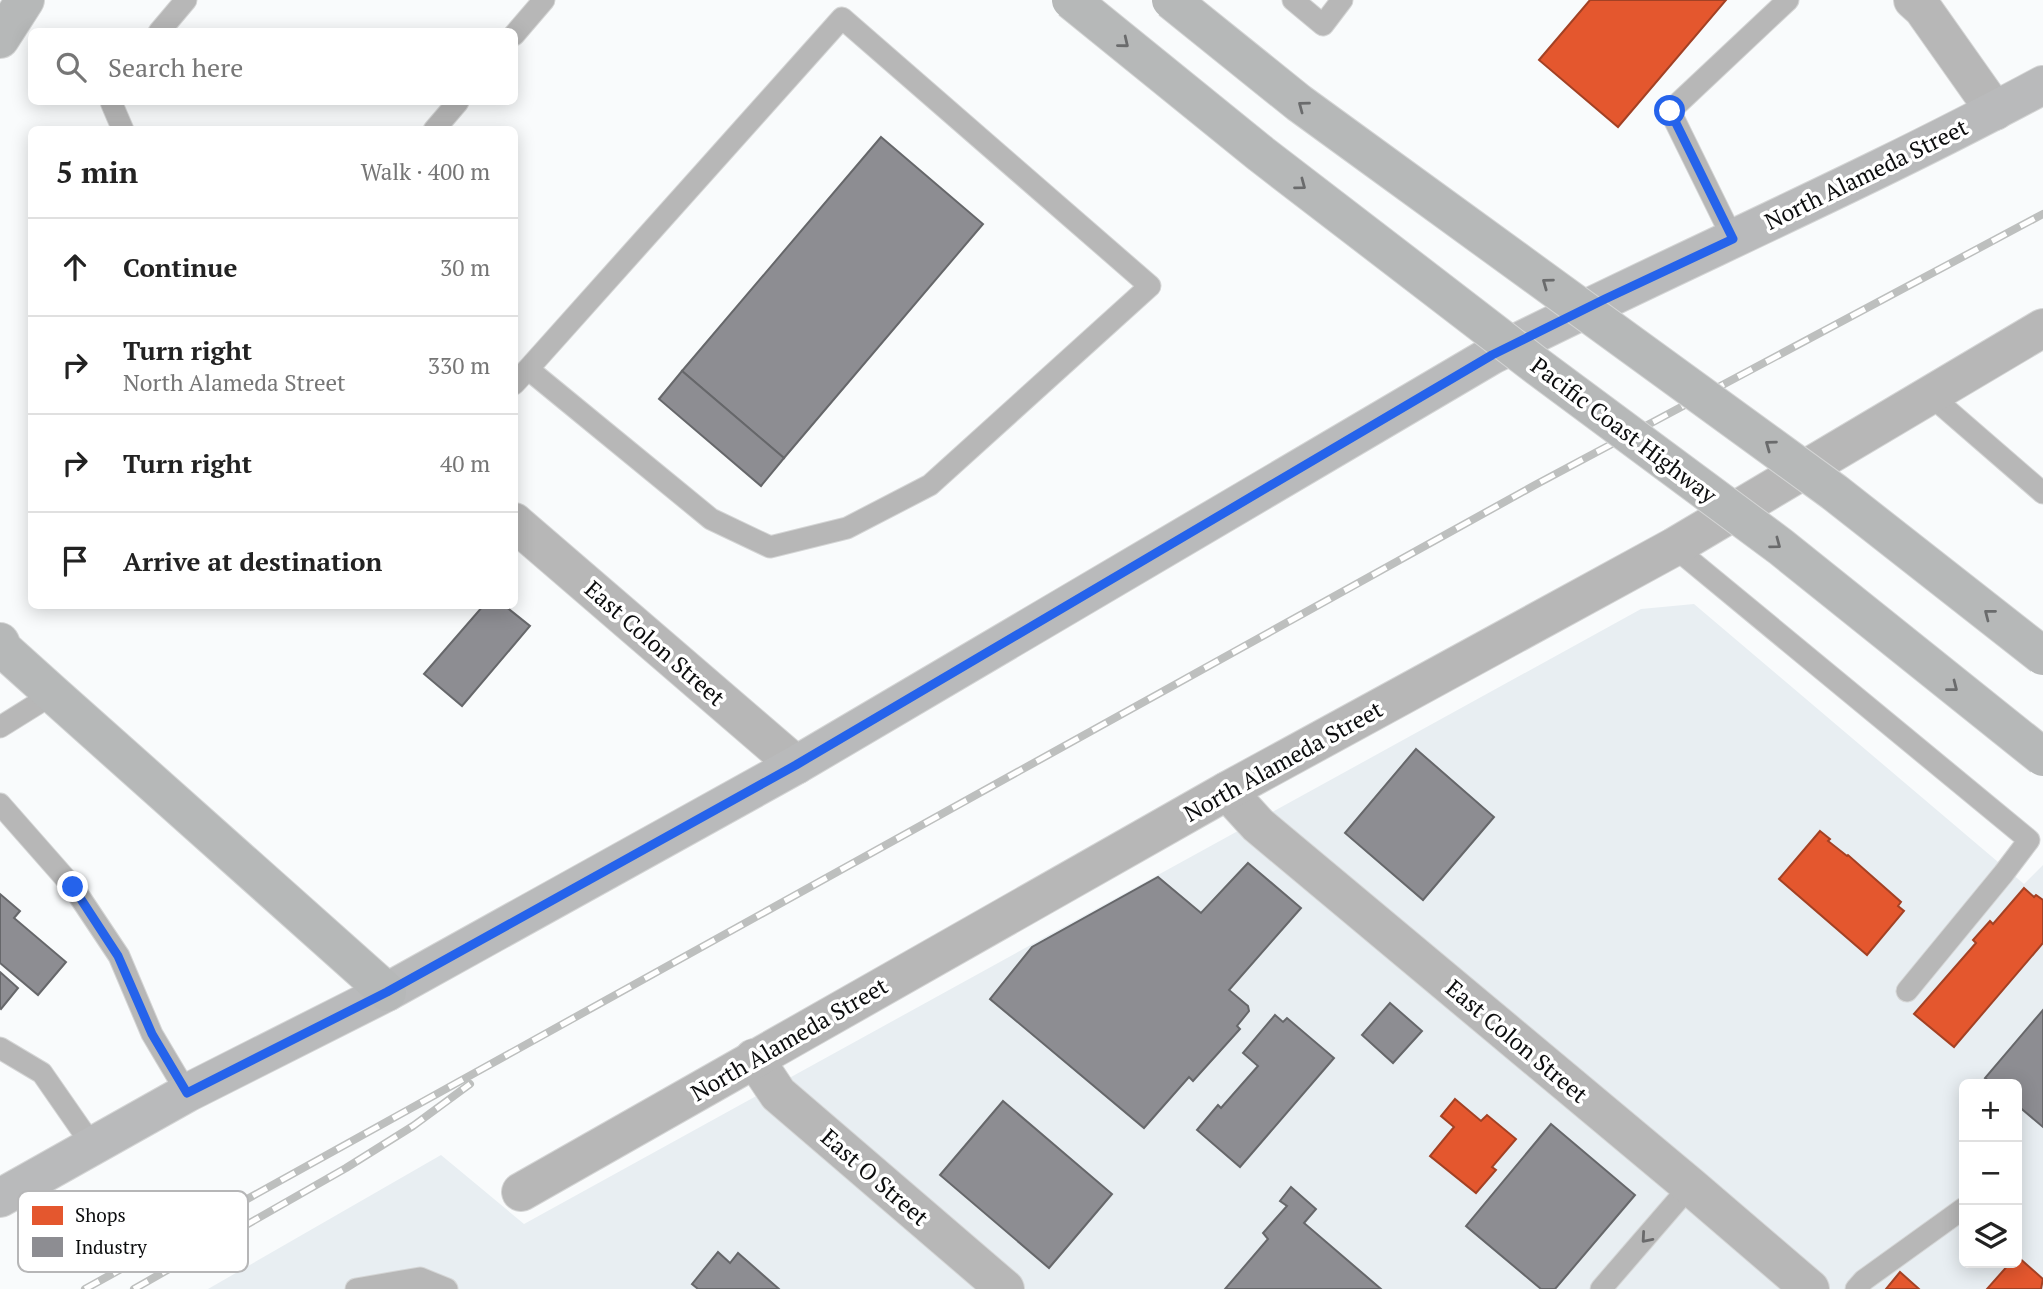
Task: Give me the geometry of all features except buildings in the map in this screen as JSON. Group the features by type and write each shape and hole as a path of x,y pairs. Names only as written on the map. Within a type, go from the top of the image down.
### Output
{"highway":[{"path":"0,39 25,0"},
{"name":"Pacific Coast Highway","path":"1071,0 1261,155 1533,363 1781,547 2043,757"},
{"path":"1171,0 1299,103 1835,492 2043,656"},
{"path":"0,642 3,649 387,992"}],"main road":[{"name":"North Alameda Street","path":"0,1198 187,1093 387,992 796,765 1492,355 1995,111 2043,85"}],"street":[{"path":"1913,0 1923,9 1995,111"},
{"name":"North Alameda Street","path":"521,1192 1227,790 1674,547 2043,328"},
{"name":"East Colon Street","path":"518,525 796,765"},
{"name":"East Colon Street","path":"1227,790 1258,825 1810,1289"},
{"name":"East O Street","path":"754,1058 778,1094 1005,1289"}],"lane":[{"path":"162,28 186,0"},
{"path":"518,30 544,0"},
{"path":"1293,0 1323,25 1342,0"},
{"path":"1733,239 1670,111 1787,0"},
{"path":"842,18 1150,286 930,485 847,528 770,547 711,519 521,376 842,18"},
{"path":"112,105 121,126"},
{"path":"437,126 455,105"},
{"path":"1930,395 2043,493"},
{"path":"1674,547 2029,840 1907,991"},
{"path":"0,727 53,694"},
{"path":"0,804 73,887 118,956 152,1034 187,1093"},
{"path":"0,1048 42,1073 92,1145"},
{"path":"1601,1289 1690,1186"},
{"path":"1856,1289 1864,1280 1959,1212"},
{"path":"356,1289 420,1278 447,1289"}],"shaded area":[{"path":"1694,604 2024,884 2043,865 2043,1289 208,1289 238,1272 248,1272 248,1266 441,1155 524,1224 1641,609"}],"railway":[{"path":"248,1199 1535,485 2043,214"},
{"path":"248,1224 413,1126 470,1084"},
{"path":"85,1289 116,1272"},
{"path":"134,1289 164,1272"}],"route":[{"path":"73,887 118,956 152,1034 187,1093 387,992 796,765 1492,355 1733,239 1670,111"}]}
